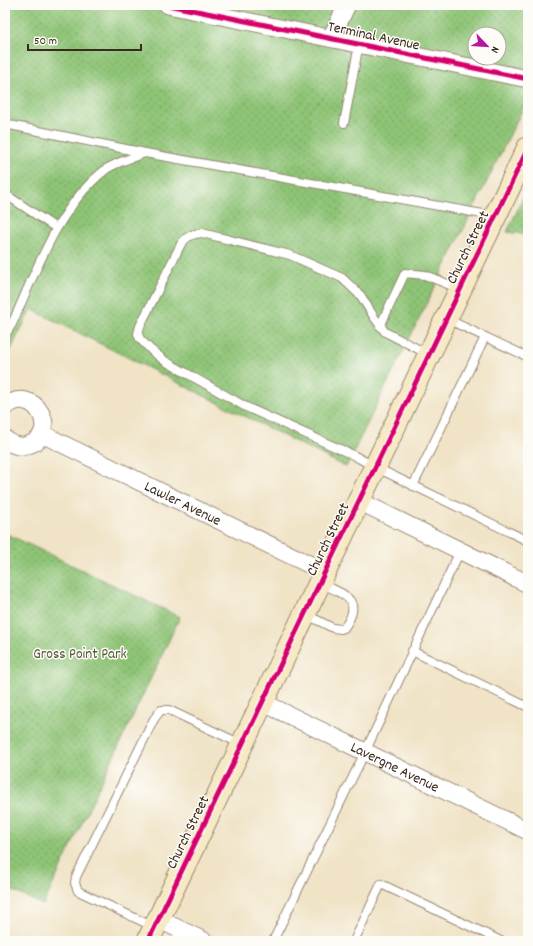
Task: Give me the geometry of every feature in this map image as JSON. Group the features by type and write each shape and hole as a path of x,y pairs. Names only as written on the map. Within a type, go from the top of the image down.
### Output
{"street":[{"name":"Terminal Avenue","path":"168,5 528,79"},
{"path":"330,38 347,5"},
{"name":"Church Street","path":"154,929 528,148"},
{"path":"5,408 16,401 23,401 36,407 41,412 44,419 42,434 31,444 16,446 5,440"},
{"name":"Lawler Avenue","path":"42,434 322,577"},
{"path":"359,501 528,584"},
{"name":"Lavergne Avenue","path":"262,702 528,831"},
{"path":"154,929 204,941"}],"lane":[{"path":"344,123 359,44"},
{"path":"5,124 144,153 495,216"},
{"path":"5,335 12,324 56,228 82,192 106,169 144,153"},
{"path":"5,194 56,228"},
{"path":"429,355 385,332 361,296 342,278 290,255 202,233 185,237 140,326 138,334 140,339 165,361 246,407 353,455 413,486 528,541"},
{"path":"380,326 405,273 425,275 461,289"},
{"path":"446,318 528,358"},
{"path":"413,486 485,337"},
{"path":"273,941 365,752 460,551"},
{"path":"305,614 337,629 344,628 349,618 353,606 352,602 322,577"},
{"path":"412,651 528,707"},
{"path":"154,929 78,891 75,883 76,877 154,719 161,710 169,710 242,745"},
{"path":"354,941 381,884 501,941"}],"green space":[{"path":"5,5 528,5 528,98 346,467 31,309 5,361"},
{"path":"528,188 528,235 507,232"},
{"name":"Gross Point Park","path":"5,533 180,617 43,905 5,887"}],"cycle path":[{"path":"168,5 528,79"},
{"path":"148,941 528,148"}]}
